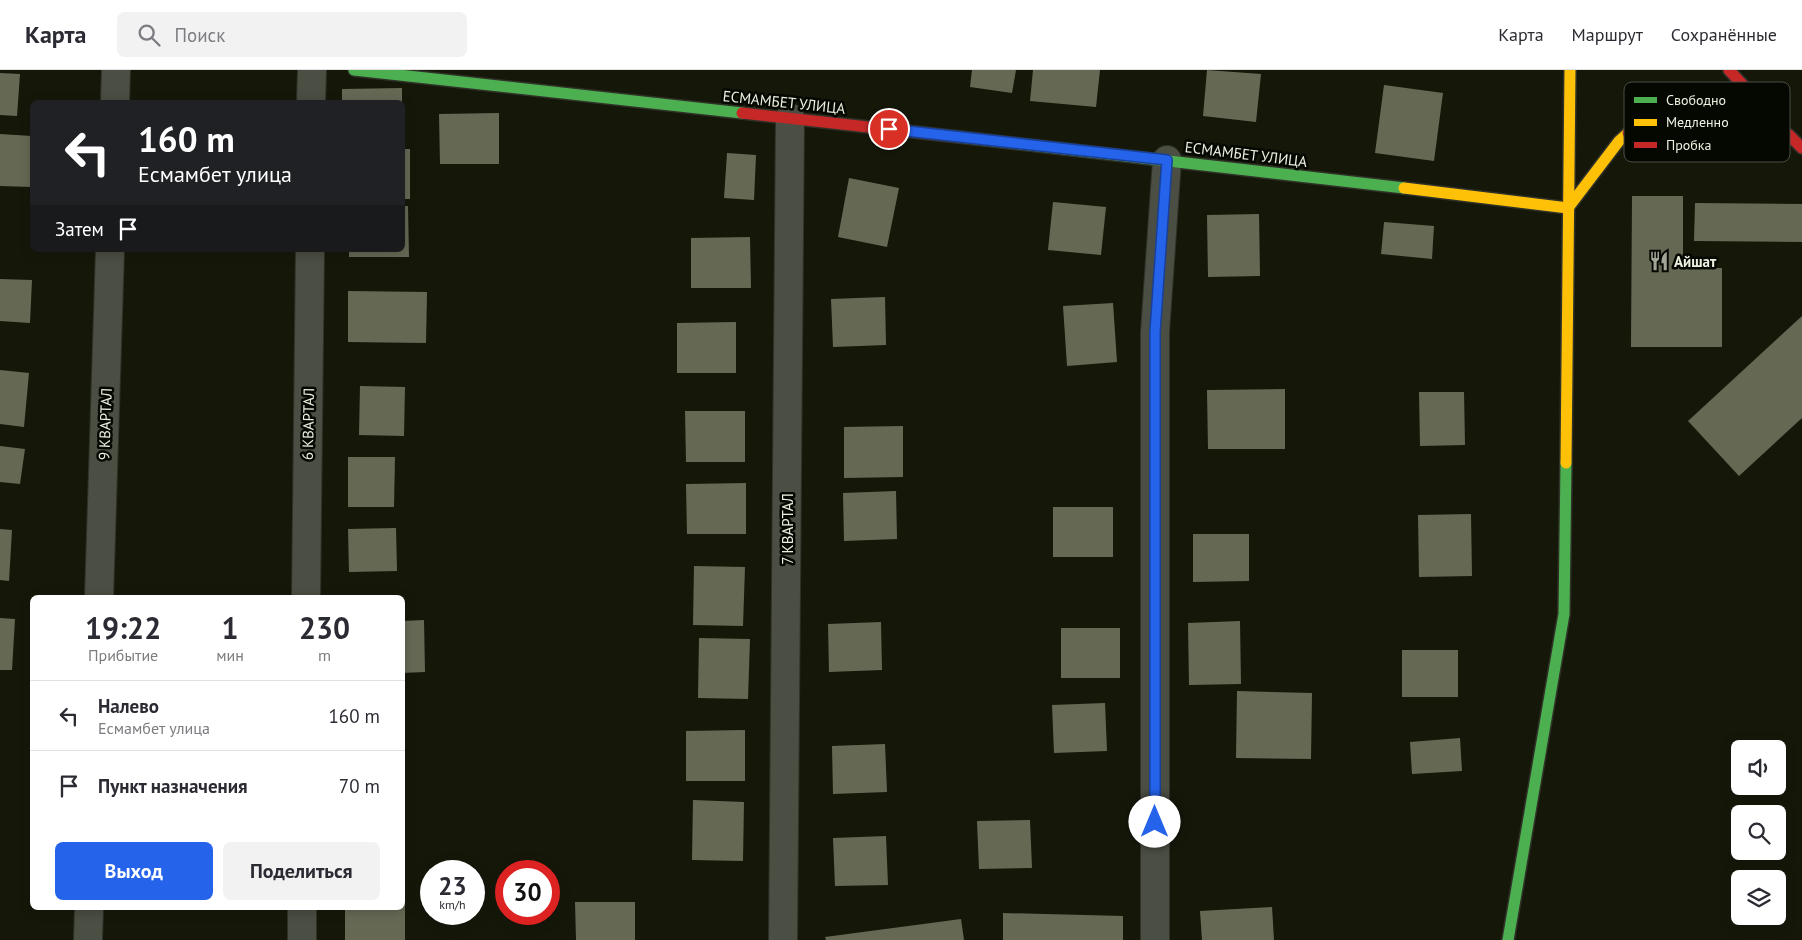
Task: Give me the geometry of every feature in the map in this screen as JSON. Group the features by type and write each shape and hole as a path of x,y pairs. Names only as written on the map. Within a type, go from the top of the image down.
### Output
{"street":[{"path":"115,100 116,70"},
{"path":"311,100 312,70"},
{"name":"ЕСМАМБЕТ УЛИЦА","path":"354,70 1167,160 1568,208"},
{"path":"1508,940 1564,614 1570,70"},
{"path":"1729,70 1740,82"},
{"name":"7 КВАРТАЛ","path":"783,940 790,118"},
{"path":"1568,208 1624,136"},
{"path":"1790,136 1802,148"},
{"path":"1155,940 1155,332 1167,160"},
{"name":"9 КВАРТАЛ","path":"99,595 110,252"},
{"name":"6 КВАРТАЛ","path":"306,595 310,252"},
{"path":"88,940 89,910"},
{"path":"302,910 302,940"}],"building":[{"path":"972,70 1016,70 1012,93 970,87"},
{"path":"1033,70 1100,70 1096,107 1030,101"},
{"path":"1207,70 1261,74 1256,122 1203,116"},
{"path":"0,73 20,74 17,116 0,115"},
{"path":"1384,85 1443,93 1434,161 1375,153"},
{"path":"402,88 402,100 342,100 342,89"},
{"path":"499,113 499,164 440,164 439,114"},
{"path":"0,134 30,136 30,187 0,186"},
{"path":"405,149 410,149 410,199 405,199"},
{"path":"727,153 756,155 754,200 724,198"},
{"path":"849,178 899,188 887,247 838,237"},
{"path":"1632,196 1683,196 1683,268 1722,268 1722,347 1631,347"},
{"path":"1053,202 1106,207 1101,255 1048,250"},
{"path":"1695,203 1802,204 1802,242 1694,241"},
{"path":"405,206 408,206 409,257 349,257 349,252 405,252"},
{"path":"1259,214 1260,276 1208,277 1207,215"},
{"path":"1384,222 1434,226 1432,259 1381,254"},
{"path":"750,237 751,288 691,288 691,238"},
{"path":"0,279 32,280 30,323 0,321"},
{"path":"348,291 427,292 426,343 348,342"},
{"path":"885,297 886,345 833,347 831,299"},
{"path":"1113,303 1117,362 1067,366 1063,306"},
{"path":"1802,316 1802,418 1739,476 1688,421"},
{"path":"736,322 736,373 677,373 677,323"},
{"path":"0,370 29,373 24,427 0,424"},
{"path":"360,386 405,387 404,436 359,435"},
{"path":"1285,389 1285,449 1208,449 1207,390"},
{"path":"1419,392 1464,392 1465,445 1420,446"},
{"path":"685,411 745,411 745,462 686,462"},
{"path":"903,426 903,477 844,478 844,427"},
{"path":"0,446 25,449 20,484 0,482"},
{"path":"348,457 395,457 394,507 348,507"},
{"path":"746,483 746,534 687,534 686,484"},
{"path":"896,491 897,539 844,541 843,493"},
{"path":"1053,507 1113,507 1113,557 1053,557"},
{"path":"1471,514 1472,576 1419,577 1418,515"},
{"path":"396,528 397,571 349,572 348,529"},
{"path":"0,529 12,530 9,581 0,580"},
{"path":"1193,534 1249,534 1249,581 1193,582"},
{"path":"694,566 745,567 743,626 693,625"},
{"path":"0,618 15,619 12,670 0,670"},
{"path":"424,620 425,672 405,673 405,621"},
{"path":"1240,621 1241,684 1189,685 1188,623"},
{"path":"881,622 882,670 829,672 828,624"},
{"path":"1061,628 1120,628 1120,678 1061,678"},
{"path":"699,638 750,639 748,699 698,698"},
{"path":"1402,650 1458,650 1458,697 1402,697"},
{"path":"1237,691 1312,693 1311,759 1236,758"},
{"path":"1105,703 1107,751 1054,753 1052,705"},
{"path":"745,730 745,781 686,781 686,731"},
{"path":"1460,738 1462,771 1412,774 1410,742"},
{"path":"885,744 887,792 833,794 832,746"},
{"path":"693,800 744,802 743,861 692,860"},
{"path":"1030,820 1032,868 979,869 977,821"},
{"path":"886,836 888,885 835,886 833,838"},
{"path":"575,902 635,902 635,940 576,940"},
{"path":"1272,907 1274,940 1202,940 1200,911"},
{"path":"345,910 405,910 405,940 345,940"},
{"path":"1003,913 1123,916 1123,940 1003,940"},
{"path":"961,919 964,940 826,940 825,937"}],"traffic: fast":[{"path":"354,70 742,113"},
{"path":"959,137 1404,188"},
{"path":"1508,940 1564,614 1566,463"}],"traffic: slow":[{"path":"1566,463 1570,70"},
{"path":"1404,188 1568,208 1624,137"}],"traffic: jam":[{"path":"1729,70 1740,82"},
{"path":"742,113 959,137"},
{"path":"1790,136 1802,148"}],"place":[{"name":"Айшат","path":"1659,261"}],"route":[{"path":"889,129 1167,160 1155,332 1155,822"}]}
